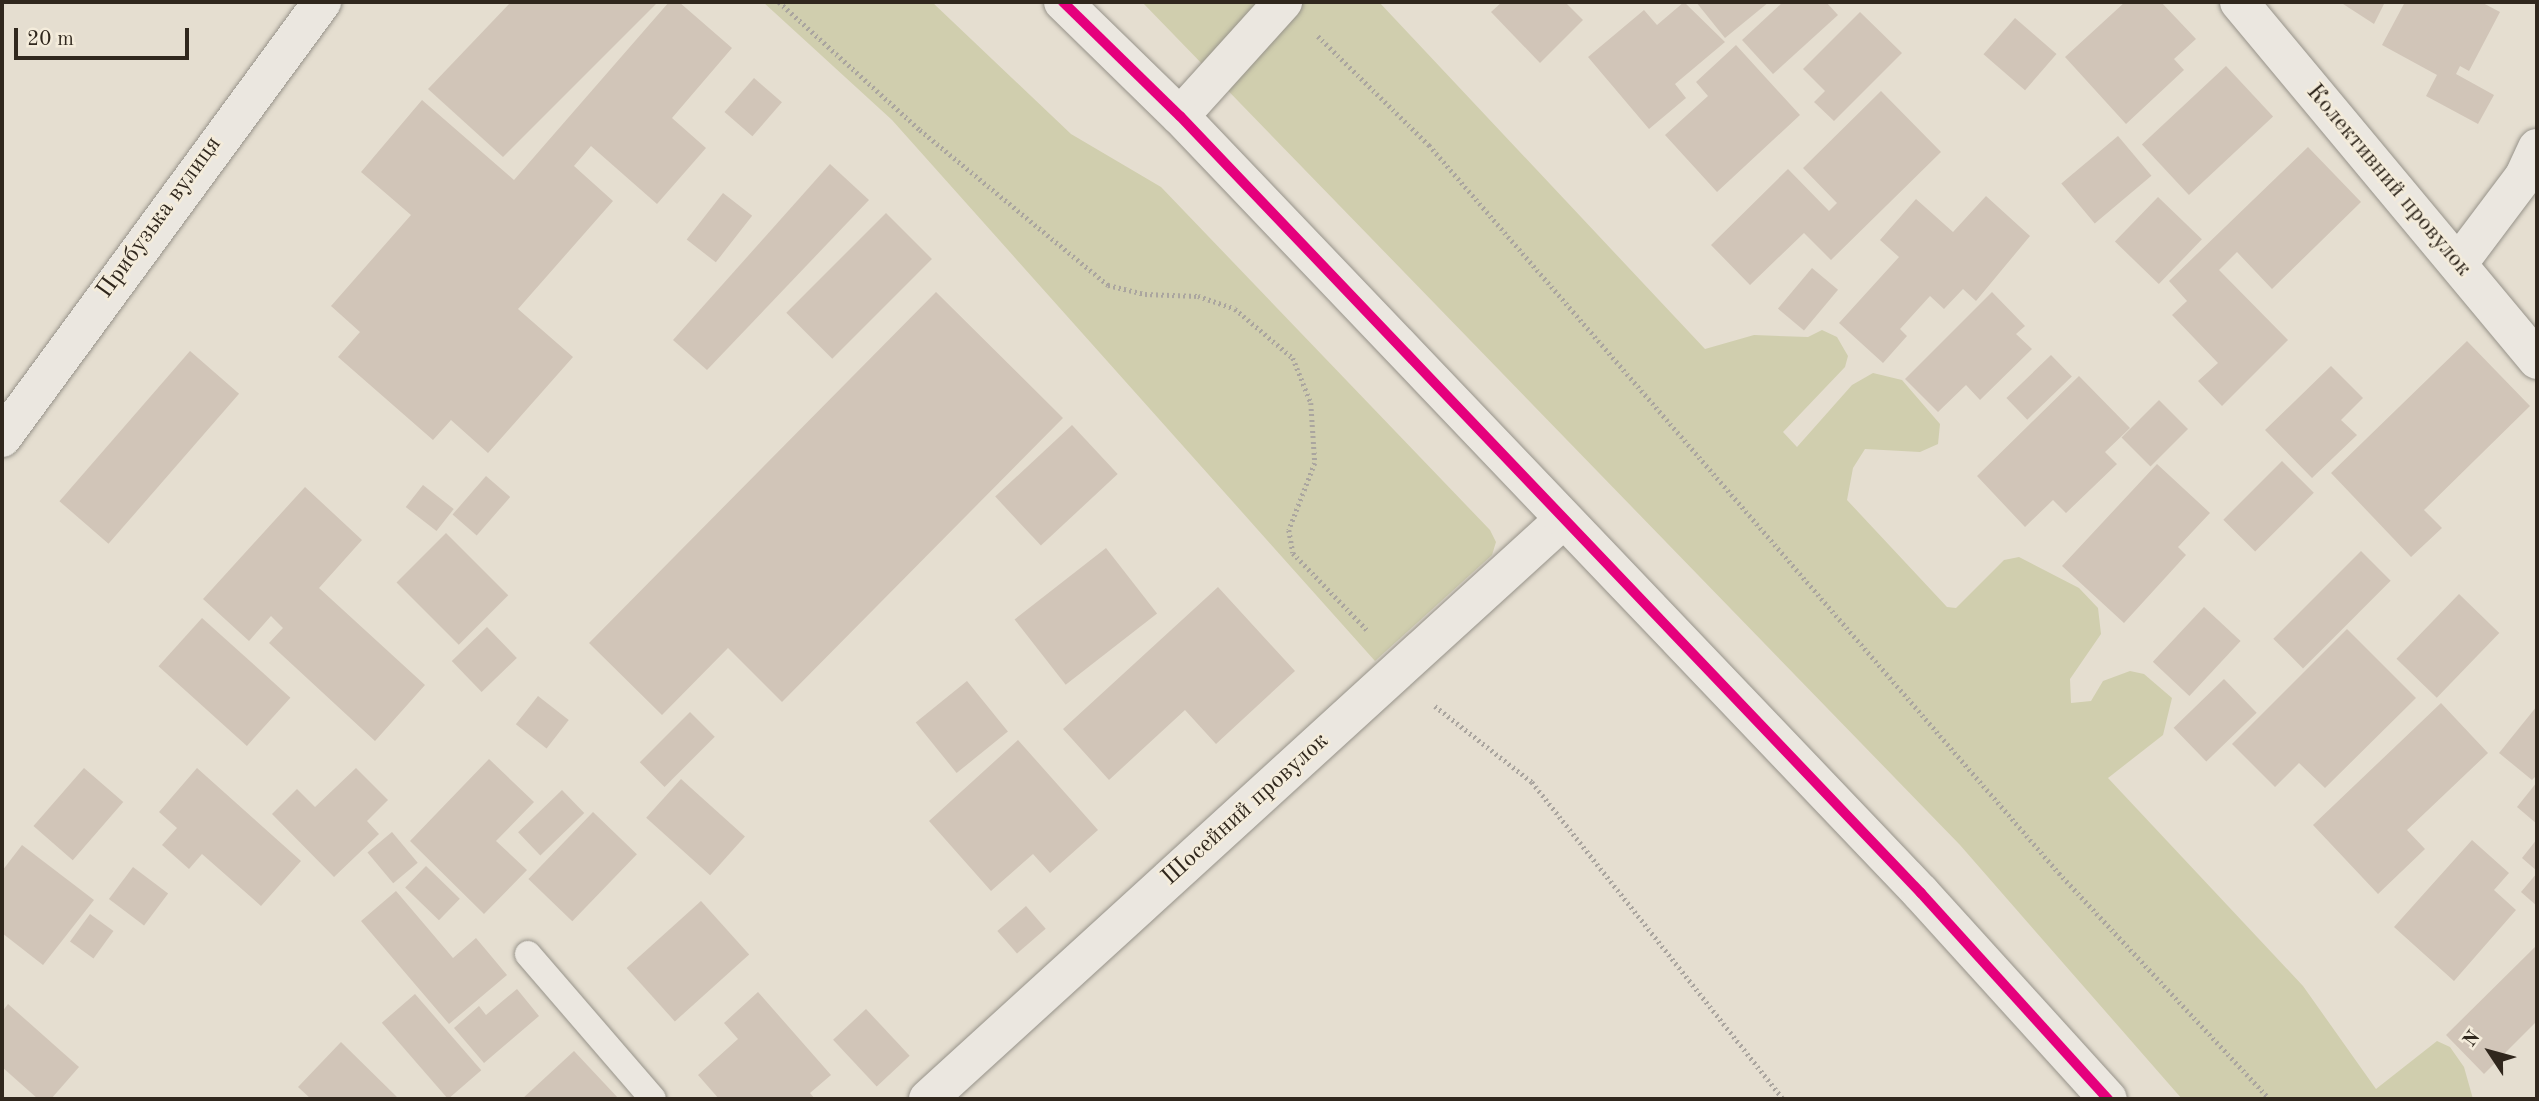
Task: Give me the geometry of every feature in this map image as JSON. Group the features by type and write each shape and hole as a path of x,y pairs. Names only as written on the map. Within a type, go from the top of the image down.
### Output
{"street":[{"name":"Прибузька вулиця","path":"2,438 322,2"},
{"path":"1063,2 1180,116 1921,893 2108,1099"},
{"path":"1180,116 1283,2"},
{"name":"Колективний провулок","path":"2239,2 2537,360"},
{"path":"2458,264 2524,176 2537,148"},
{"name":"Шосейний провулок","path":"928,1099 1563,520"}],"lane":[{"path":"528,954 653,1099"}],"path":[{"path":"779,2 920,130 1108,285 1144,294 1198,296 1235,309 1293,358 1311,403 1315,463 1289,530 1293,553 1376,640"},
{"path":"1313,30 1429,145 2059,873 2270,1099"},
{"path":"1432,703 1532,782 1783,1099"}],"shaded area":[{"path":"763,2 932,2 1071,134 1161,187 1490,530 1496,542 1492,555 1375,661 892,120"},
{"path":"1142,2 1379,2 1705,349 1754,335 1808,337 1822,330 1837,337 1848,356 1845,367 1783,432 1797,447 1852,385 1873,373 1902,380 1940,424 1938,444 1920,452 1865,449 1853,468 1847,500 1947,607 1956,608 2004,560 2019,557 2079,588 2098,608 2101,634 2070,679 2071,703 2091,701 2103,681 2130,671 2144,674 2172,698 2163,735 2108,778 2303,986 2376,1089 2437,1041 2450,1047 2464,1067 2473,1099 2182,1099 1960,845"}],"building":[{"path":"511,2 658,2 503,157 428,89"},
{"path":"669,2 679,2 732,48 672,118 706,148 657,204 591,146 574,166 613,201 518,309 573,357 488,453 451,420 433,440 338,357 360,332 331,306 411,215 361,172 422,100 514,180"},
{"path":"1502,2 1565,2 1583,20 1540,63 1491,12"},
{"path":"1684,2 1725,42 1675,84 1686,98 1649,129 1588,57 1644,10 1657,25"},
{"path":"1696,2 1769,2 1725,38"},
{"path":"1783,2 1826,2 1838,15 1773,74 1742,40"},
{"path":"2125,2 2161,2 2196,39 2174,59 2184,70 2126,124 2065,57"},
{"path":"2340,2 2385,2 2374,24"},
{"path":"2405,2 2481,2 2500,12 2469,71 2460,66 2456,74 2494,95 2478,124 2426,96 2437,75 2382,45"},
{"path":"1860,12 1902,53 1834,121 1814,102 1825,91 1803,69"},
{"path":"2015,18 2057,54 2025,90 1984,54"},
{"path":"1736,45 1800,115 1717,192 1665,135 1708,96 1696,82"},
{"path":"2226,66 2273,116 2189,195 2142,144"},
{"path":"754,78 782,102 752,136 724,112"},
{"path":"1881,91 1941,152 1831,260 1804,233 1750,285 1711,245 1788,169 1829,211 1837,203 1803,168"},
{"path":"2118,136 2151,176 2095,223 2061,184"},
{"path":"2308,147 2361,202 2272,289 2237,252 2219,270 2288,340 2222,406 2198,381 2218,363 2172,315 2187,301 2169,281"},
{"path":"830,164 869,200 707,370 673,340"},
{"path":"723,193 752,216 716,262 687,239"},
{"path":"1986,196 2030,236 1976,301 1963,289 1944,309 1930,296 1900,329 1907,336 1883,363 1839,323 1899,257 1880,240 1916,199 1953,232"},
{"path":"2158,197 2202,239 2159,284 2115,242"},
{"path":"886,213 932,259 832,359 786,313"},
{"path":"1812,268 1838,290 1804,330 1778,309"},
{"path":"936,292 1063,418 782,702 728,648 662,715 589,643"},
{"path":"1992,292 2025,326 2016,334 2032,349 1980,400 1966,385 1938,412 1905,379"},
{"path":"2467,341 2530,406 2424,510 2442,528 2411,557 2331,473"},
{"path":"190,351 239,394 109,544 59,501"},
{"path":"2051,355 2072,377 2027,420 2006,398"},
{"path":"2331,366 2363,398 2341,420 2357,435 2312,478 2265,430"},
{"path":"2079,376 2130,428 2105,452 2117,464 2066,513 2053,500 2025,527 1977,476"},
{"path":"2159,400 2188,429 2151,466 2122,437"},
{"path":"1072,425 1118,474 1041,546 995,497"},
{"path":"2282,461 2314,493 2255,552 2223,520"},
{"path":"2157,464 2210,513 2178,547 2186,555 2124,623 2062,566"},
{"path":"486,476 510,497 477,535 453,514"},
{"path":"423,485 454,509 436,531 406,507"},
{"path":"305,487 362,540 319,588 425,685 375,741 269,643 283,628 271,616 249,641 203,599"},
{"path":"446,533 508,595 459,645 397,582"},
{"path":"1106,548 1157,613 1066,685 1015,619"},
{"path":"2361,551 2391,581 2303,668 2273,639"},
{"path":"1218,587 1295,671 1216,744 1185,710 1109,780 1063,729"},
{"path":"2459,594 2499,633 2437,698 2396,659"},
{"path":"2204,607 2241,641 2189,696 2153,662"},
{"path":"202,618 290,698 247,746 159,666"},
{"path":"487,627 517,658 482,692 452,661"},
{"path":"2347,629 2416,698 2325,788 2299,763 2275,787 2232,744"},
{"path":"2224,679 2257,713 2206,761 2174,728"},
{"path":"967,681 1008,732 957,773 916,723"},
{"path":"538,696 569,720 547,748 516,724"},
{"path":"2441,703 2488,753 2407,830 2425,849 2378,894 2313,825"},
{"path":"2537,706 2537,775 2532,780 2499,753"},
{"path":"690,712 715,737 665,787 640,762"},
{"path":"1018,740 1098,830 1050,873 1033,854 991,891 929,821"},
{"path":"489,759 534,802 496,841 527,870 484,914 410,841"},
{"path":"84,768 123,802 73,860 33,826"},
{"path":"197,768 301,861 261,906 202,854 189,869 162,845 177,828 159,812"},
{"path":"356,768 388,800 367,821 379,834 334,877 272,814 297,789 315,807"},
{"path":"681,779 745,837 710,875 646,818"},
{"path":"2537,782 2537,824 2517,807"},
{"path":"562,790 584,813 540,855 518,832"},
{"path":"593,812 637,854 572,921 528,879"},
{"path":"392,832 418,863 393,883 367,853"},
{"path":"2537,839 2537,871 2522,858"},
{"path":"2472,840 2509,873 2494,890 2516,910 2454,981 2394,927"},
{"path":"22,845 94,900 43,965 2,933 2,871"},
{"path":"426,866 460,899 439,920 405,888"},
{"path":"133,867 168,893 144,925 109,899"},
{"path":"2537,873 2537,906 2521,892"},
{"path":"396,891 453,958 476,938 507,975 449,1024 361,921"},
{"path":"701,901 749,955 675,1021 627,968"},
{"path":"1026,906 1046,929 1017,954 997,931"},
{"path":"90,914 113,931 93,959 70,942"},
{"path":"2537,945 2537,1021 2484,1074 2446,1035"},
{"path":"517,989 539,1016 484,1063 454,1028 479,1006 486,1015"},
{"path":"758,992 831,1075 810,1093 815,1099 719,1099 698,1075 738,1039 724,1023"},
{"path":"415,994 481,1070 448,1099 382,1023"},
{"path":"8,1004 79,1067 51,1099 38,1099 2,1067 2,1012"},
{"path":"866,1009 910,1056 877,1086 833,1040"},
{"path":"341,1042 399,1099 311,1099 298,1087"},
{"path":"574,1051 619,1099 522,1099"}],"transit line":[{"path":"1063,2 1180,116 1921,893 2108,1099"}]}
